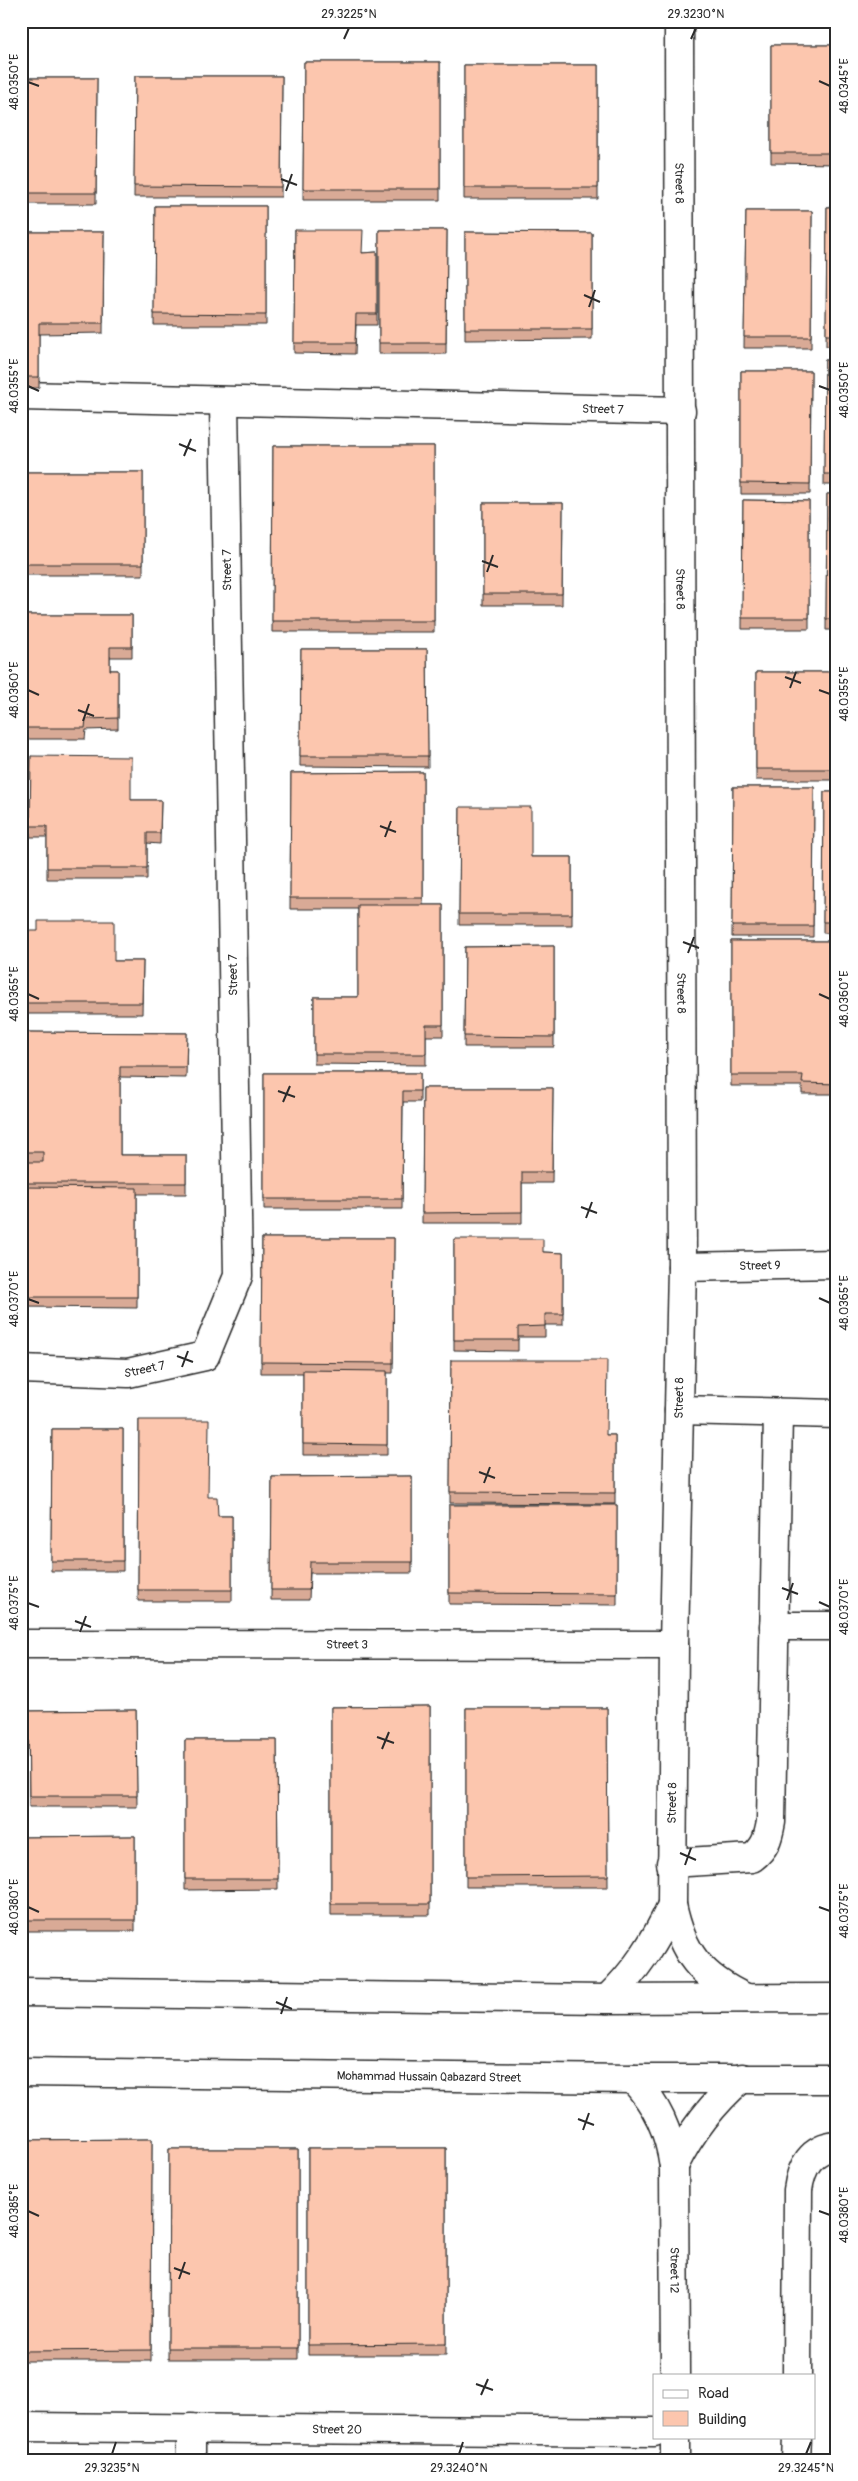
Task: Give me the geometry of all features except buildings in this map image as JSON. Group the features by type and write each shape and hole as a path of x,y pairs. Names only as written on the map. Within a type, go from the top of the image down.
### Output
{"street":[{"name":"Street 8","path":"679,21 682,1267 674,1645 672,1905 677,1930 688,1953 704,1972 717,1982 746,1998"},
{"name":"Street 7","path":"21,396 681,411"},
{"name":"Street 7","path":"21,1369 128,1373 205,1356 238,1276 224,402"},
{"name":"Street 9","path":"682,1267 837,1264"},
{"path":"679,1410 837,1414"},
{"path":"671,1863 752,1858 761,1851 768,1840 771,1822 778,1413"},
{"path":"774,1626 837,1626"},
{"name":"Street 3","path":"21,1644 674,1645"},
{"name":"Street 8","path":"607,1999 638,1966 651,1947 672,1905"},
{"path":"21,1992 607,1999 837,1998"},
{"name":"Mohammad Hussain Qabazard Street","path":"21,2072 633,2079 837,2079"},
{"name":"Street 12","path":"674,2166 684,2146 709,2109 742,2078"},
{"name":"Street 12","path":"633,2079 658,2110 666,2127 674,2166 674,2374"},
{"path":"797,2374 798,2190 800,2174 806,2162 814,2154 824,2148 837,2146"},
{"name":"Street 20","path":"21,2427 653,2432"},
{"path":"191,2428 191,2460"},
{"path":"675,2438 675,2460"},
{"path":"796,2438 796,2460"}]}
